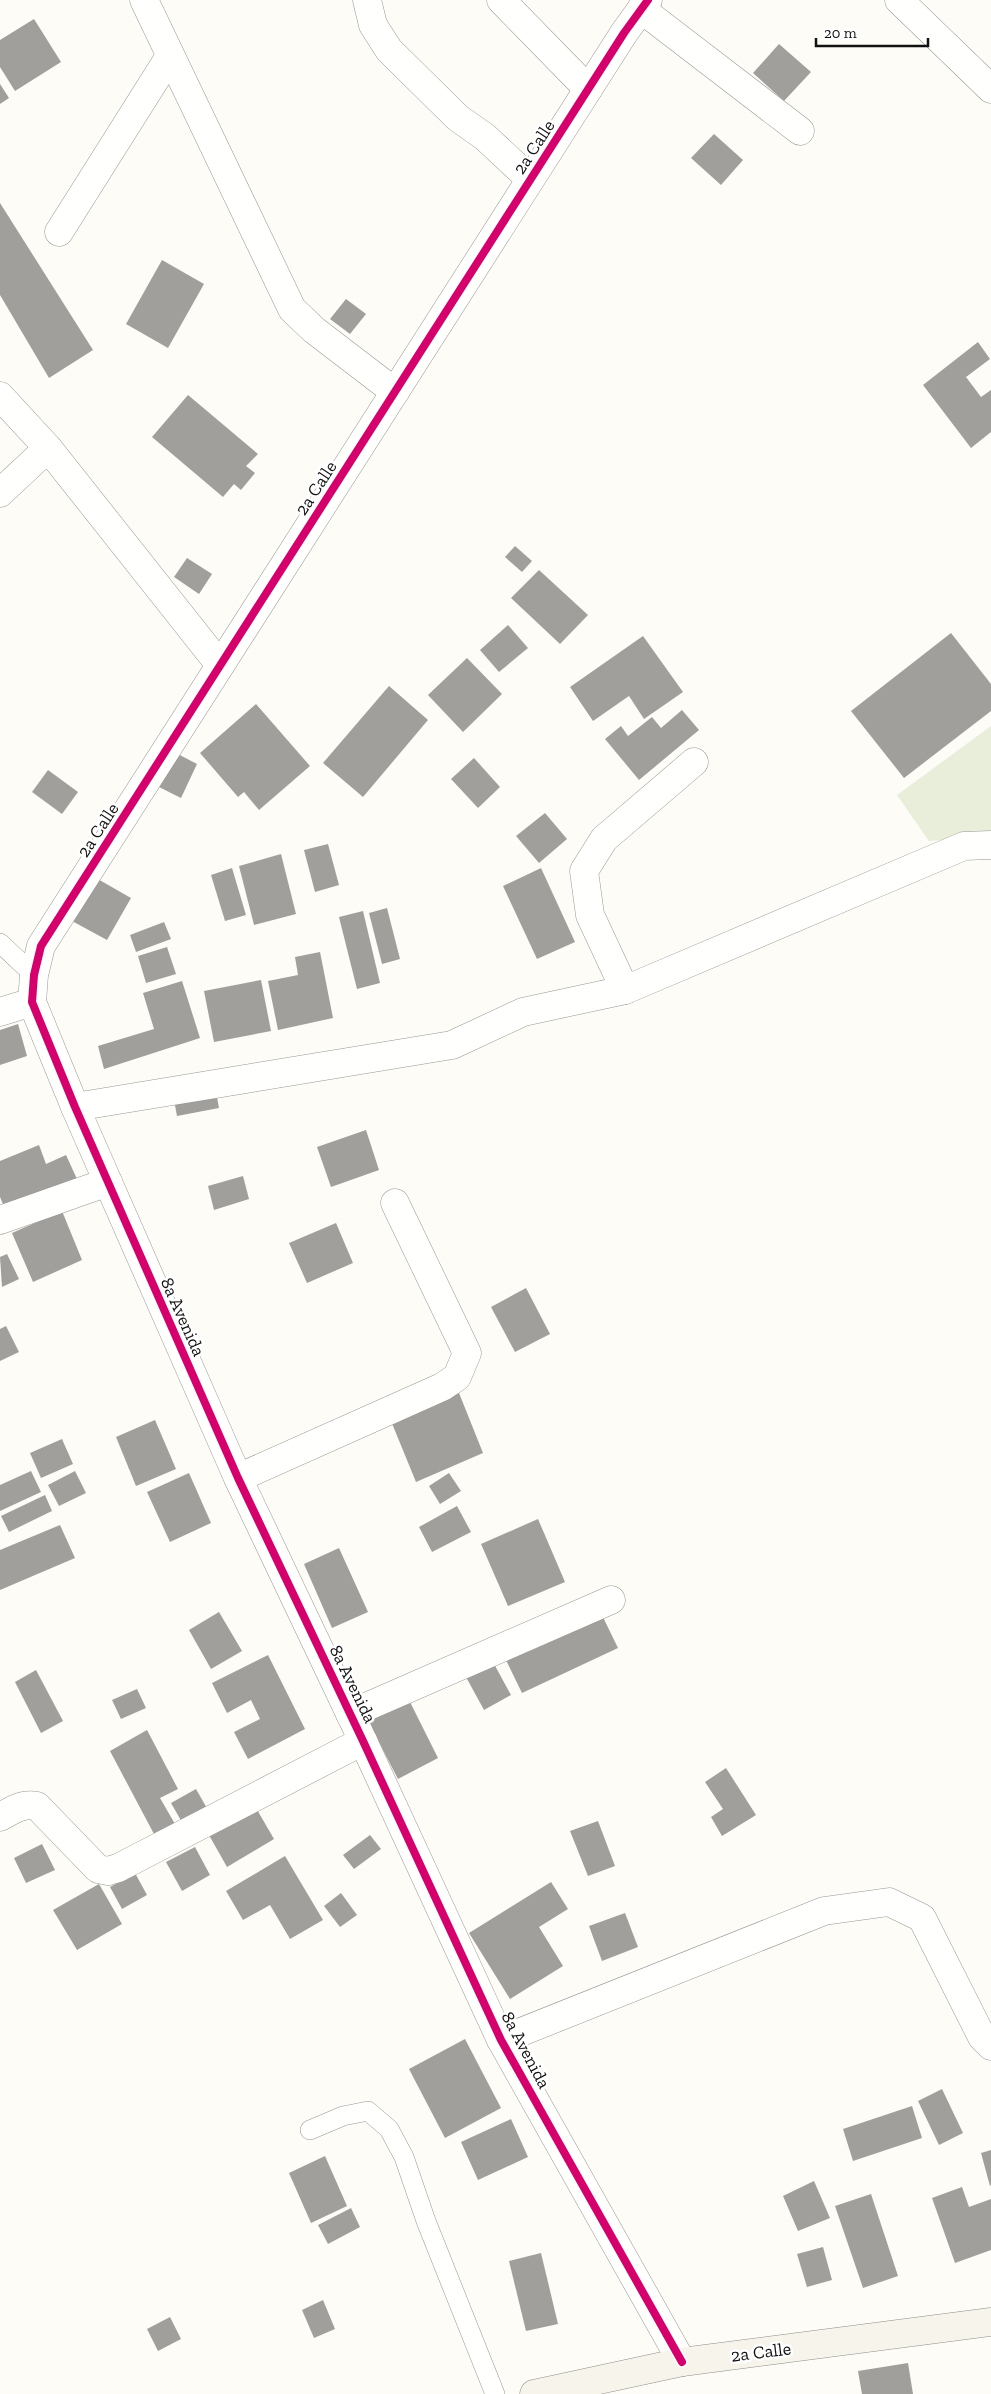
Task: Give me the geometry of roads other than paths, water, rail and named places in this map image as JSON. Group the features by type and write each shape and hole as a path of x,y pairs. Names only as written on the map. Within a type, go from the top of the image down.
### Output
{"main road":[{"name":"2a Calle","path":"534,2394 682,2362 991,2322"}],"street":[{"path":"144,0 292,309 314,330 395,392"},
{"path":"367,0 373,25 389,50 458,118 485,137 530,180"},
{"path":"501,0 588,90"},
{"path":"899,0 991,89"},
{"path":"645,5 800,131"},
{"name":"2a Calle","path":"32,1002 34,975 41,946 530,180 645,5"},
{"path":"59,232 170,56"},
{"path":"0,396 48,448 220,665"},
{"path":"0,493 48,448"},
{"path":"625,990 590,915 584,871 604,839 694,762"},
{"path":"75,1107 452,1045 523,1012 625,990 964,846 991,845"},
{"path":"0,1012 32,1002"},
{"name":"8a Avenida","path":"32,1002 75,1107 238,1478 502,2040 682,2362"},
{"path":"0,1220 108,1182"},
{"path":"238,1478 442,1387 457,1377 467,1353 394,1203"},
{"path":"350,1714 611,1600"},
{"path":"0,1817 19,1806 37,1806 98,1869 108,1871 118,1868 363,1741"},
{"path":"502,2040 824,1911 889,1902 922,1918 982,2037 991,2046"}],"lane":[{"path":"0,943 34,975"},
{"path":"310,2130 343,2116 368,2111 390,2129 404,2157 426,2221 495,2394"}]}
